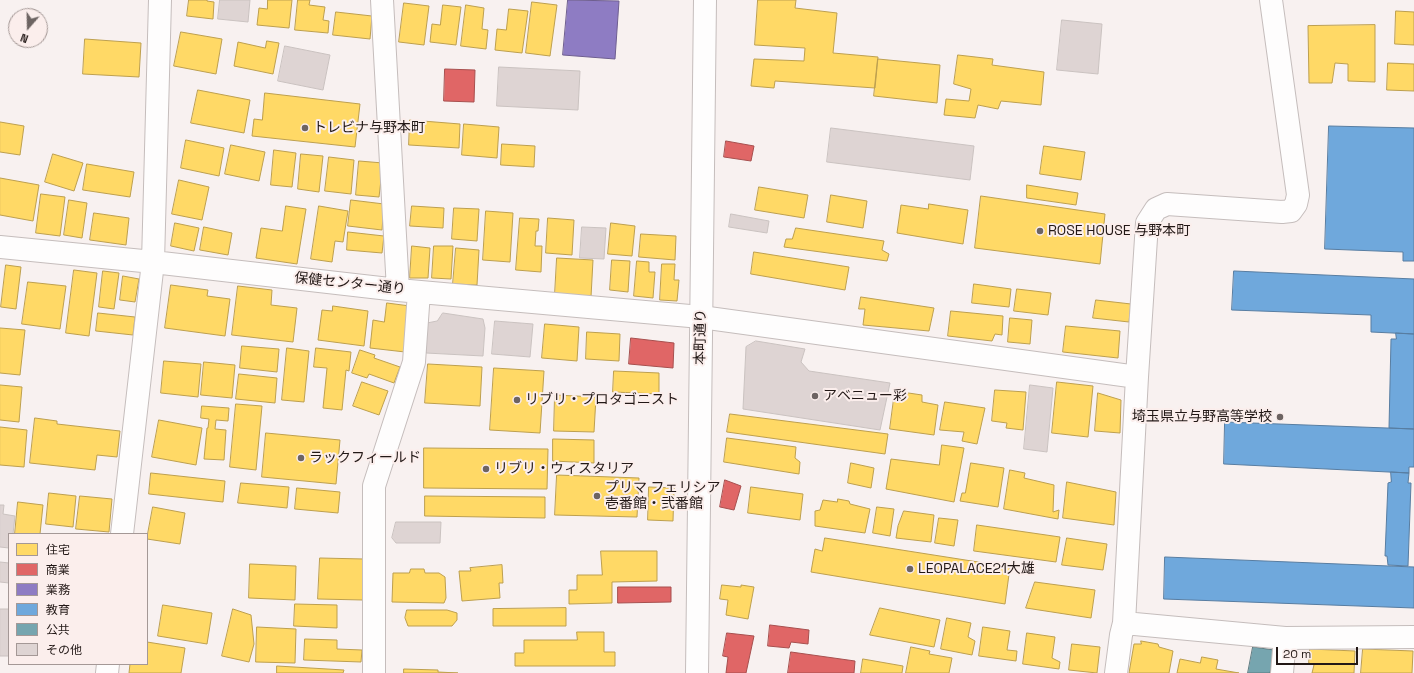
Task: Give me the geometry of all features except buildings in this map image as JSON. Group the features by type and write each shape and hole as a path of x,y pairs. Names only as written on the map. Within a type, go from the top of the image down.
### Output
{"street":[{"path":"122,533 153,262 160,0"},
{"path":"382,0 398,290"},
{"name":"本町通り","path":"697,673 705,0"},
{"path":"1116,673 1124,623 1147,223 1156,209 1167,204 1282,212 1291,210 1296,204 1298,195 1271,0"},
{"name":"保健センター通り","path":"0,247 153,262 398,290 701,317 1137,377"},
{"path":"374,673 374,486 414,362 419,292"},
{"path":"1124,623 1286,638 1414,637"},
{"path":"1282,673 1286,638"}],"place":[{"name":"トレビナ与野本町","path":"305,128"},
{"name":"ROSE HOUSE 与野本町","path":"1040,231"},
{"name":"アベニュー彩","path":"815,396"},
{"name":"リブリ・プロタゴニスト","path":"517,400"},
{"name":"埼玉県立与野高等学校","path":"1280,417"},
{"name":"ラックフィールド","path":"301,458"},
{"name":"リブリ・ウィスタリア","path":"486,469"},
{"name":"プリマ フェリシア 壱番館・弐番館","path":"597,496"},
{"name":"LEOPALACE21大雄","path":"910,569"}]}
